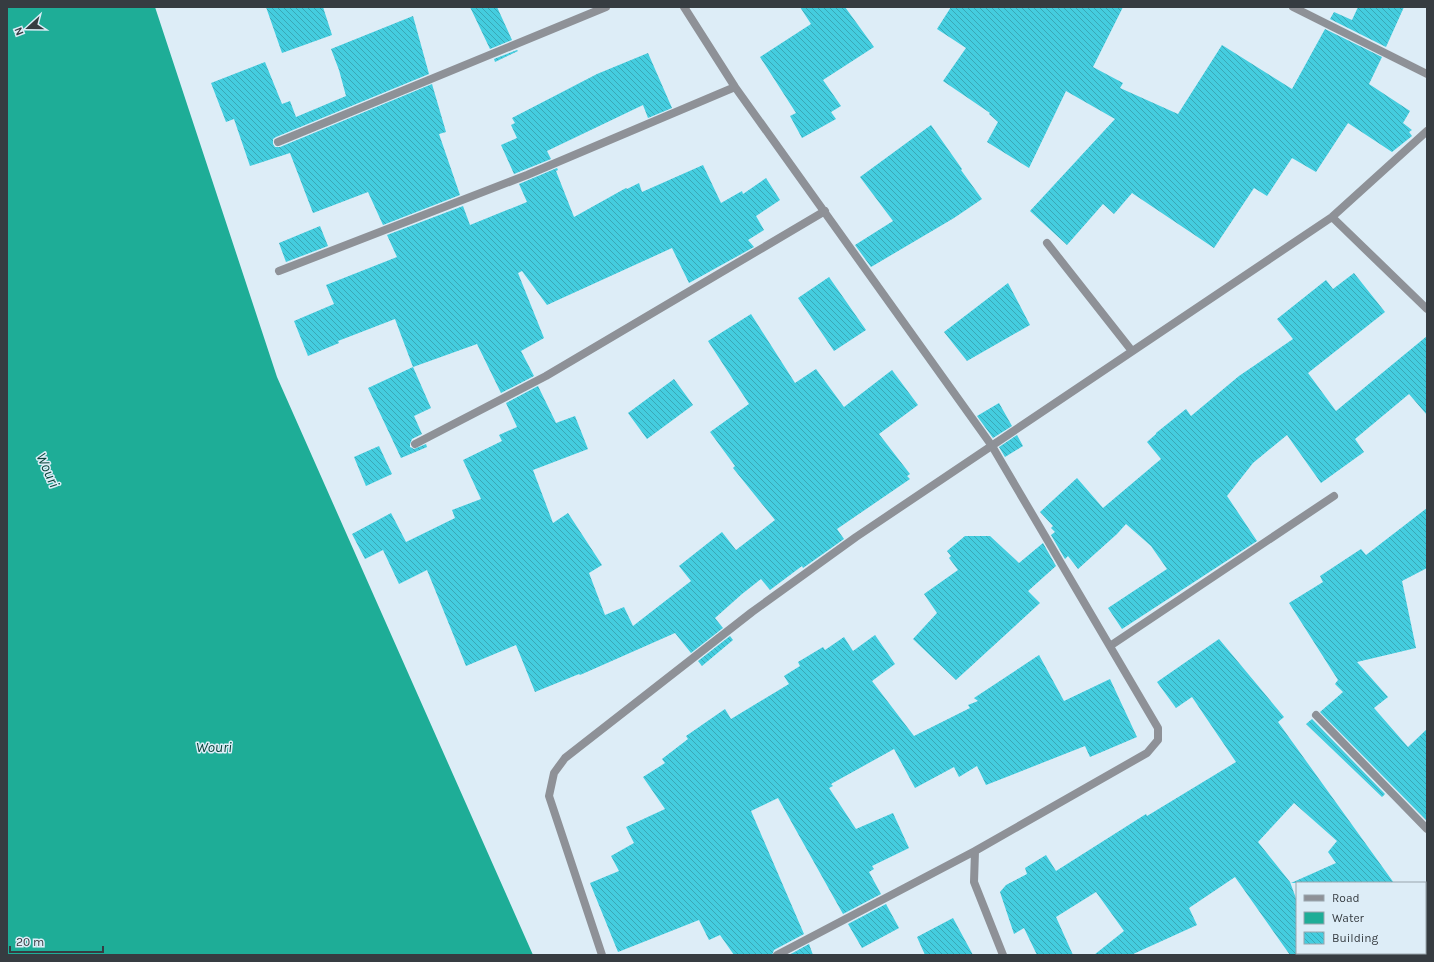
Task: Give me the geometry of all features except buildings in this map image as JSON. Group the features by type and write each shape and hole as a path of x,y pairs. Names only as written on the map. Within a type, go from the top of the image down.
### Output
{"street":[{"path":"278,142 606,7"},
{"path":"684,7 735,87 992,446 1158,728 1158,740 1147,753 975,851 778,955"},
{"path":"1293,7 1427,74"},
{"path":"279,271 527,175 735,87"},
{"path":"602,955 549,796 554,773 565,758 752,612 856,537 1332,216 1427,132"},
{"path":"415,444 546,376 825,211"},
{"path":"1332,216 1427,309"},
{"path":"1048,243 1132,351"},
{"path":"1110,646 1334,496"},
{"path":"1316,715 1427,829"},
{"path":"975,851 974,882 1003,955"}],"water":[{"name":"Wouri","path":"7,7 155,7 277,377 533,955 7,955"}]}
